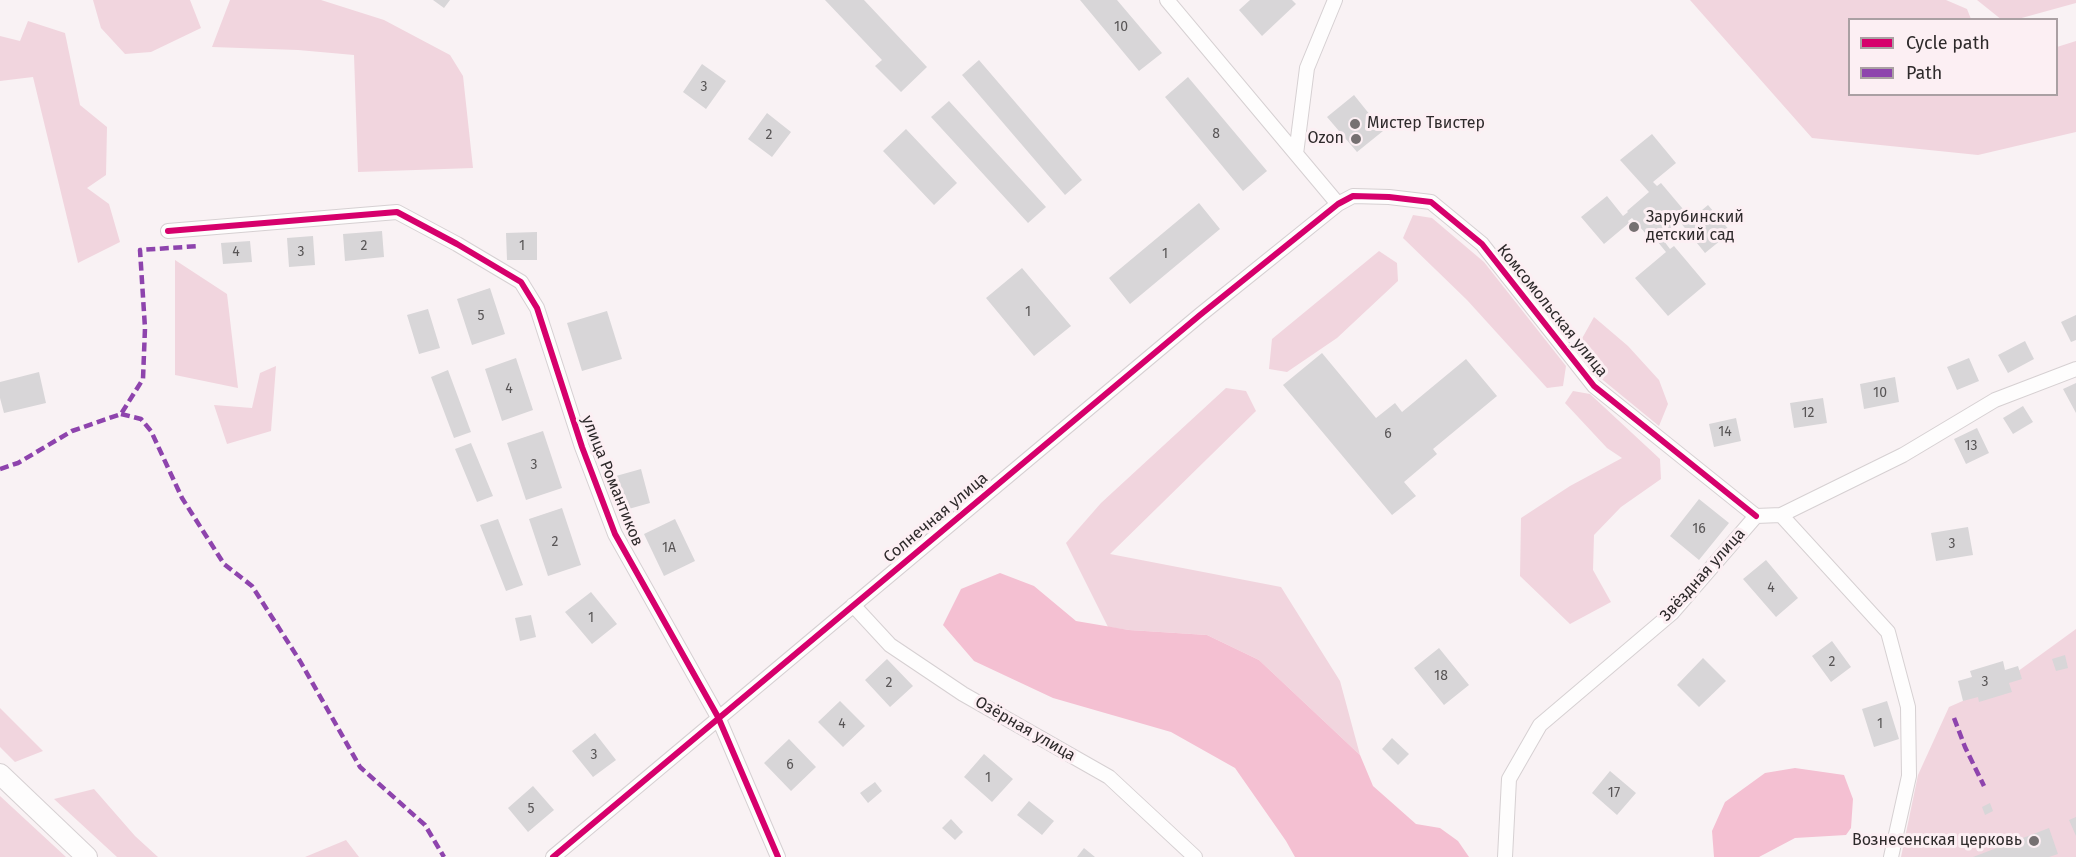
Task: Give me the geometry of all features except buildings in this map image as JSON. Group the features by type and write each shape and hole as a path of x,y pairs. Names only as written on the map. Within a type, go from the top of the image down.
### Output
{"main road":[{"path":"0,774 87,857"}],"street":[{"path":"1167,0 1338,204"},
{"path":"1296,154 1307,68 1335,0"},
{"name":"Комсомольская улица","path":"1338,204 1353,196 1389,196 1431,202 1482,244 1594,386 1756,516"},
{"name":"Солнечная улица","path":"553,857 1200,315 1338,204"},
{"name":"улица Романтиков","path":"168,231 397,213 457,244 521,282 537,308 582,447 615,534 718,717 778,857"},
{"name":"Звёздная улица","path":"1505,857 1509,779 1540,725 1672,613 1756,516 1781,515 1903,455 1995,400 2076,369"},
{"path":"1781,515 1888,632 1908,707 1909,776 1891,857"},
{"name":"Озёрная улица","path":"853,605 890,645 963,694 1109,777 1195,857"}],"shaded area":[{"path":"93,0 190,0 201,28 151,52 125,54 101,28"},
{"path":"230,0 321,0 384,20 450,55 463,76 473,168 358,172 354,55 298,50 212,47"},
{"path":"1690,0 1946,0 1967,9 1971,18 1848,18 1848,96 2058,96 2058,47 2076,41 2076,132 1978,155 1812,138"},
{"path":"1977,0 2076,0 2076,3 2022,18 2000,18"},
{"path":"28,21 65,33 80,105 107,127 106,175 87,188 109,204 120,242 78,263 33,77 0,81 0,36 20,41"},
{"path":"1413,215 1432,218 1484,262 1566,366 1563,386 1547,388 1467,300 1403,238"},
{"path":"1379,251 1397,263 1398,281 1337,338 1287,372 1269,369 1272,339"},
{"path":"175,260 227,294 238,388 175,375"},
{"path":"1594,317 1628,346 1659,380 1668,404 1659,426 1598,376 1580,342"},
{"path":"276,366 271,431 227,444 214,405 252,408 260,373"},
{"path":"1226,388 1246,391 1256,411 1110,554 1281,587 1340,681 1360,755 1259,660 1207,635 1108,627 1066,543 1101,503"},
{"path":"1573,391 1590,394 1660,459 1661,479 1621,507 1594,535 1593,570 1611,602 1570,624 1520,576 1521,518 1570,486 1622,458 1607,448 1565,403"},
{"path":"1000,573 1034,586 1076,621 1129,630 1207,635 1259,660 1360,755 1373,786 1416,824 1440,828 1458,841 1469,857 1295,857 1235,768 1171,732 1053,698 974,661 943,625 961,589"},
{"path":"2076,629 2076,857 1901,857 1918,775 1949,707 1999,685"},
{"path":"0,708 43,751 15,762 0,747"},
{"path":"1795,768 1844,775 1853,799 1851,828 1846,835 1795,838 1759,857 1714,857 1712,831 1725,802 1765,773"},
{"path":"94,789 135,836 158,857 117,857 54,799"},
{"path":"0,796 66,857 0,857"},
{"path":"346,840 359,857 305,857"}],"marked path":[{"path":"0,469 18,463 72,431 121,414 143,379 145,328 140,250 199,246"},
{"path":"121,414 141,419 151,431 182,498 224,564 252,586 300,661 360,767 425,825 444,857"},
{"path":"1954,718 1984,786"}],"cycle path":[{"path":"553,857 1200,315 1338,204 1353,196 1431,202 1482,244 1594,386 1756,516"},
{"path":"168,231 397,212 521,282 537,308 582,447 615,534 718,717 778,857"}],"place":[{"name":"Мистер Твистер","path":"1355,124"},
{"name":"Ozon","path":"1356,139"},
{"name":"Зарубинский детский сад","path":"1634,227"},
{"name":"Вознесенская церковь","path":"2034,841"}]}
